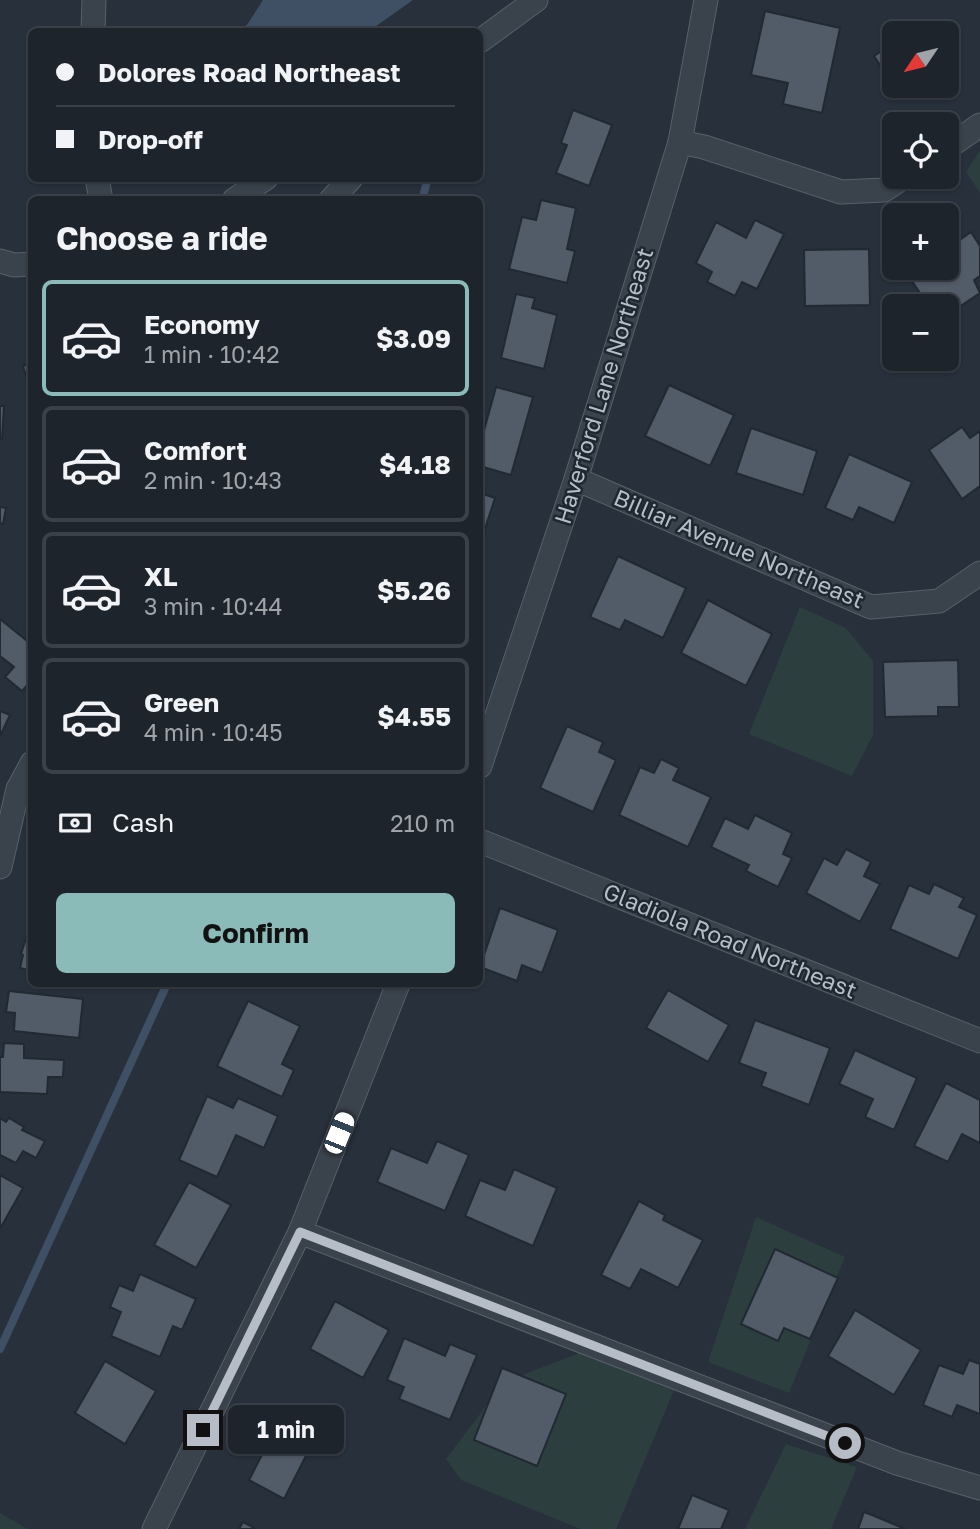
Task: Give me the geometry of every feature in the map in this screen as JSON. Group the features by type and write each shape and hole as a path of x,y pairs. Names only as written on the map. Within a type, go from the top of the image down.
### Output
{"street":[{"path":"93,28 94,0"},
{"path":"483,39 536,0"},
{"name":"Haverford Lane Northeast","path":"483,757 576,479 680,142 706,0"},
{"path":"959,140 980,125"},
{"path":"680,142 704,147 841,192 886,189"},
{"path":"239,196 260,182"},
{"path":"335,196 347,182"},
{"path":"0,261 14,265 28,264"},
{"name":"Billiar Avenue Northeast","path":"576,479 871,607 939,601 980,573"},
{"path":"0,867 18,789 28,770"},
{"name":"Gladiola Road Northeast","path":"483,842 980,1041"},
{"path":"154,1529 300,1232 397,987"},
{"path":"300,1232 897,1463 980,1488"}],"shaded area":[{"path":"980,150 980,193 966,172"},
{"path":"800,607 846,628 873,661 873,735 852,776 749,734"},
{"path":"756,1217 845,1257 789,1393 708,1362"},
{"path":"579,1353 674,1390 616,1529 580,1529 461,1480 446,1459 504,1382"},
{"path":"786,1444 857,1467 831,1529 745,1529"},
{"path":"0,1513 28,1529 0,1529"}],"water":[{"path":"263,0 413,0 373,28 242,28 247,25"}],"building":[{"path":"765,11 840,28 822,113 783,104 788,83 751,75"},
{"path":"882,51 882,68 874,56"},
{"path":"573,110 612,125 589,186 556,173 567,145 561,143"},
{"path":"541,200 576,208 567,249 575,251 567,283 509,269 522,217 536,220"},
{"path":"755,220 784,234 757,289 742,282 735,296 707,282 712,272 696,263 716,222 746,238"},
{"path":"971,232 980,246 980,276 974,280 980,293 959,307 959,294 921,294 911,280 959,280 959,240"},
{"path":"869,249 870,305 805,306 804,250"},
{"path":"516,294 535,298 532,308 557,315 544,369 501,358"},
{"path":"28,364 28,382 23,366"},
{"path":"669,385 734,415 710,466 645,436"},
{"path":"496,387 533,397 511,475 483,467 483,434"},
{"path":"0,406 4,406 2,439 0,439"},
{"path":"962,427 970,438 980,431 980,486 962,499 929,450"},
{"path":"751,428 817,451 803,495 736,473"},
{"path":"849,454 912,482 894,523 859,507 853,520 825,508"},
{"path":"483,494 495,498 483,535"},
{"path":"0,507 6,508 3,524 0,523"},
{"path":"618,556 686,588 663,638 625,620 620,630 590,617"},
{"path":"708,600 772,634 746,686 681,653"},
{"path":"0,619 28,642 28,684 22,691 5,677 14,667 0,656"},
{"path":"958,660 959,707 938,707 938,716 885,717 883,662"},
{"path":"0,711 10,715 0,736"},
{"path":"567,726 603,742 599,752 616,760 593,812 540,788"},
{"path":"661,759 679,768 673,780 711,797 688,847 619,815 640,767 654,773"},
{"path":"755,815 792,833 783,854 792,858 778,887 746,871 749,865 711,847 725,818 748,829"},
{"path":"846,849 871,862 864,876 880,884 860,922 806,893 824,858 837,865"},
{"path":"934,884 964,898 959,907 977,915 958,959 890,929 909,885 929,894"},
{"path":"500,908 558,930 542,973 522,965 517,981 483,968 483,958"},
{"path":"28,932 28,970 20,968"},
{"path":"668,990 729,1025 708,1062 646,1028"},
{"path":"9,991 83,999 79,1038 14,1031 15,1013 6,1012"},
{"path":"248,1001 300,1026 282,1064 294,1070 282,1097 217,1066"},
{"path":"755,1020 830,1048 809,1105 761,1086 766,1073 739,1063"},
{"path":"4,1043 24,1044 24,1058 64,1060 63,1077 48,1077 47,1094 0,1092 0,1057 3,1057"},
{"path":"855,1050 917,1078 894,1130 865,1117 873,1099 839,1084"},
{"path":"946,1083 980,1100 980,1143 962,1134 948,1162 914,1146"},
{"path":"207,1096 233,1108 238,1098 278,1116 264,1148 236,1135 217,1177 179,1160"},
{"path":"0,1118 6,1122 9,1118 24,1127 22,1130 45,1141 36,1158 23,1151 16,1163 0,1155"},
{"path":"437,1141 469,1155 445,1211 377,1182 391,1148 427,1163"},
{"path":"514,1169 557,1188 533,1246 465,1216 480,1180 505,1190"},
{"path":"0,1175 23,1188 1,1227 0,1226"},
{"path":"189,1182 231,1205 196,1268 154,1245"},
{"path":"639,1201 665,1215 663,1220 703,1240 678,1288 641,1269 630,1289 601,1275"},
{"path":"775,1249 838,1278 810,1339 784,1328 778,1341 741,1324"},
{"path":"140,1274 196,1299 182,1330 173,1326 160,1357 111,1336 121,1312 110,1307 119,1285 133,1291"},
{"path":"335,1301 389,1330 363,1378 310,1349"},
{"path":"855,1310 921,1350 894,1395 828,1356"},
{"path":"404,1338 445,1356 450,1344 477,1355 450,1420 399,1399 404,1387 387,1380"},
{"path":"969,1360 980,1364 980,1414 957,1405 952,1417 923,1405 939,1365 963,1374"},
{"path":"105,1361 156,1391 125,1444 75,1413"},
{"path":"502,1368 566,1394 537,1466 474,1440"},
{"path":"279,1422 314,1440 284,1499 249,1480"},
{"path":"692,1495 729,1510 721,1529 678,1529"},
{"path":"864,1512 872,1515 905,1529 858,1529"},
{"path":"243,1522 256,1529 239,1529"}],"waterway":[{"path":"423,196 427,182"},
{"path":"0,1349 166,987"}],"route":[{"path":"203,1430 300,1232 845,1443"}]}
